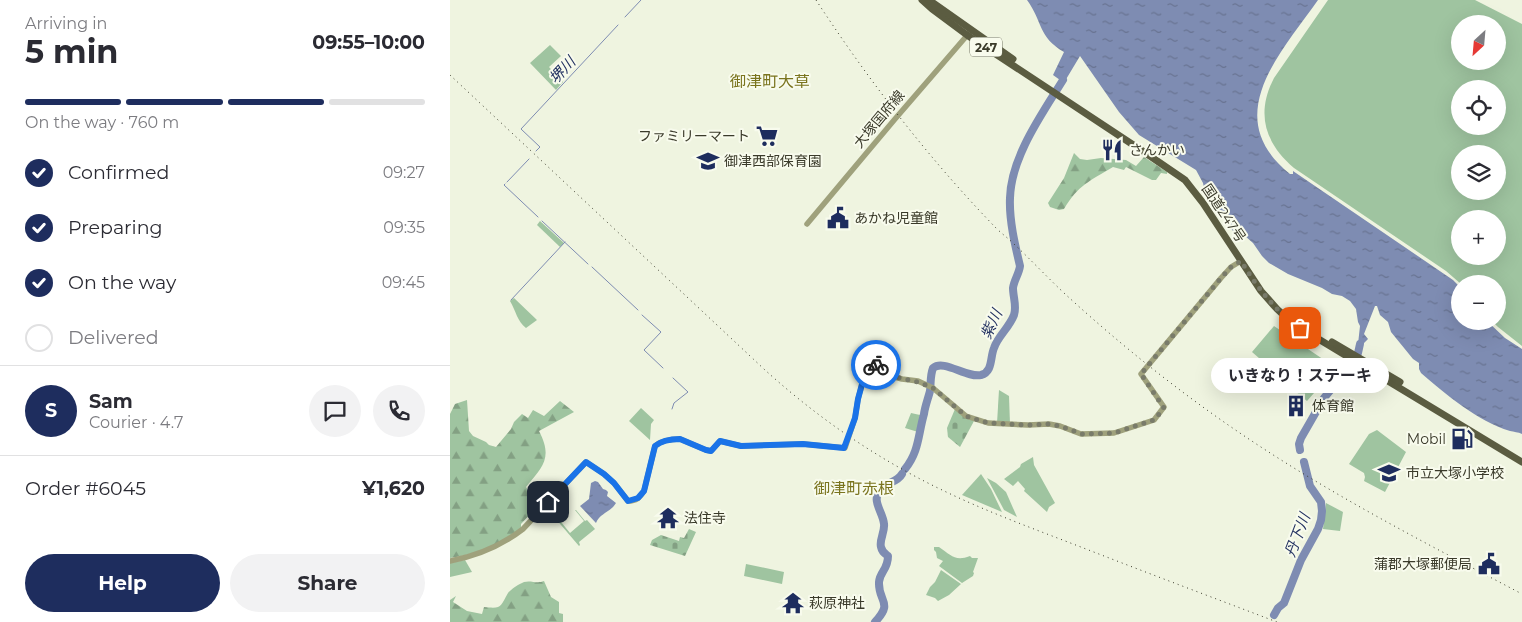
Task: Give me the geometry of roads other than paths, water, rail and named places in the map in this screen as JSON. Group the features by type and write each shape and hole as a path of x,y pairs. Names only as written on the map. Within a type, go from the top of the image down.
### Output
{"highway":[{"name":"国道247号","path":"922,0 932,9 1188,177 1206,200 1261,284 1282,308 1295,319 1522,456"},
{"name":"国道247号","path":"930,0 969,33"},
{"name":"国道247号","path":"1056,90 1184,180 1203,203 1265,297 1296,326 1522,462"}],"main road":[{"name":"大塚国府線","path":"807,224 969,33"},
{"path":"450,560 489,550 512,538 523,529 586,462 614,483 628,501 632,501 641,496 644,491 655,446 660,443 680,439 711,451 720,441 741,446 803,444 844,448 855,418 868,362 885,369 892,376 930,387 966,416 988,423 1049,424 1082,434 1114,433 1154,420 1164,408 1141,374 1221,278 1231,267 1241,261"}],"water":[{"path":"1027,0 1318,0 1288,42 1263,86 1258,108 1259,130 1269,152 1290,174 1293,174 1293,171 1451,279 1451,330 1497,330 1522,349 1522,434 1498,427 1474,414 1421,373 1419,363 1413,359 1391,332 1388,322 1380,315 1377,306 1375,306 1364,334 1368,339 1362,345 1358,344 1360,326 1356,309 1350,301 1288,274 1269,263 1253,243 1245,236 1233,231 1204,188 1196,170 1139,135 1119,112 1080,56 1065,81 1053,75 1064,52 1049,41"},
{"path":"595,481 608,492 607,496 616,503 596,523 580,506 589,499 591,483"}],"waterway":[{"name":"堺川","path":"625,17 641,0"},
{"name":"堺川","path":"536,151 540,147 521,129 618,25"},
{"name":"紫川","path":"905,469 910,463 917,443 930,391 933,368 943,366 969,374 981,375 985,373 988,371 996,344 1014,315 1013,288 1020,266 1010,215 1012,183 1016,167 1029,136 1063,80"},
{"path":"507,182 529,159"},
{"path":"505,184 538,217"},
{"path":"542,221 588,264"},
{"path":"511,300 565,242"},
{"path":"592,267 638,310"},
{"path":"642,315 661,332 644,350 663,368"},
{"name":"丹下川","path":"1358,353 1360,344"},
{"name":"丹下川","path":"1300,450 1301,438 1324,398 1352,364"},
{"path":"672,409 674,403 688,392 673,378"},
{"name":"丹下川","path":"1274,615 1284,603 1301,560 1321,520 1321,502 1310,486 1304,462"},
{"name":"紫川","path":"875,622 884,610 879,582 887,564 888,556 881,547 884,524 877,498 882,487 902,474"}],"railway":[{"path":"816,0 879,90 947,175 996,228 1111,335 1212,413 1295,469 1522,594"},
{"path":"450,75 765,370 785,388 848,436 916,477 976,505 1031,528 1277,622"}],"place":[{"name":"ファミリーマート","path":"767,136"},
{"name":"さんかい","path":"1112,150"},
{"name":"御津西部保育園","path":"708,161"},
{"name":"あかね児童館","path":"838,218"},
{"name":"いきなり！ステーキ","path":"1300,328"},
{"name":"体育館","path":"1296,406"},
{"name":"Mobil","path":"1462,439"},
{"name":"市立大塚小学校","path":"1389,473"},
{"name":"法住寺","path":"668,518"},
{"name":"蒲郡大塚郵便局","path":"1489,564"},
{"name":"萩原神社","path":"793,603"}],"district":[{"name":"御津町大草","path":"770,81"},
{"name":"御津町赤根","path":"854,488"}]}
